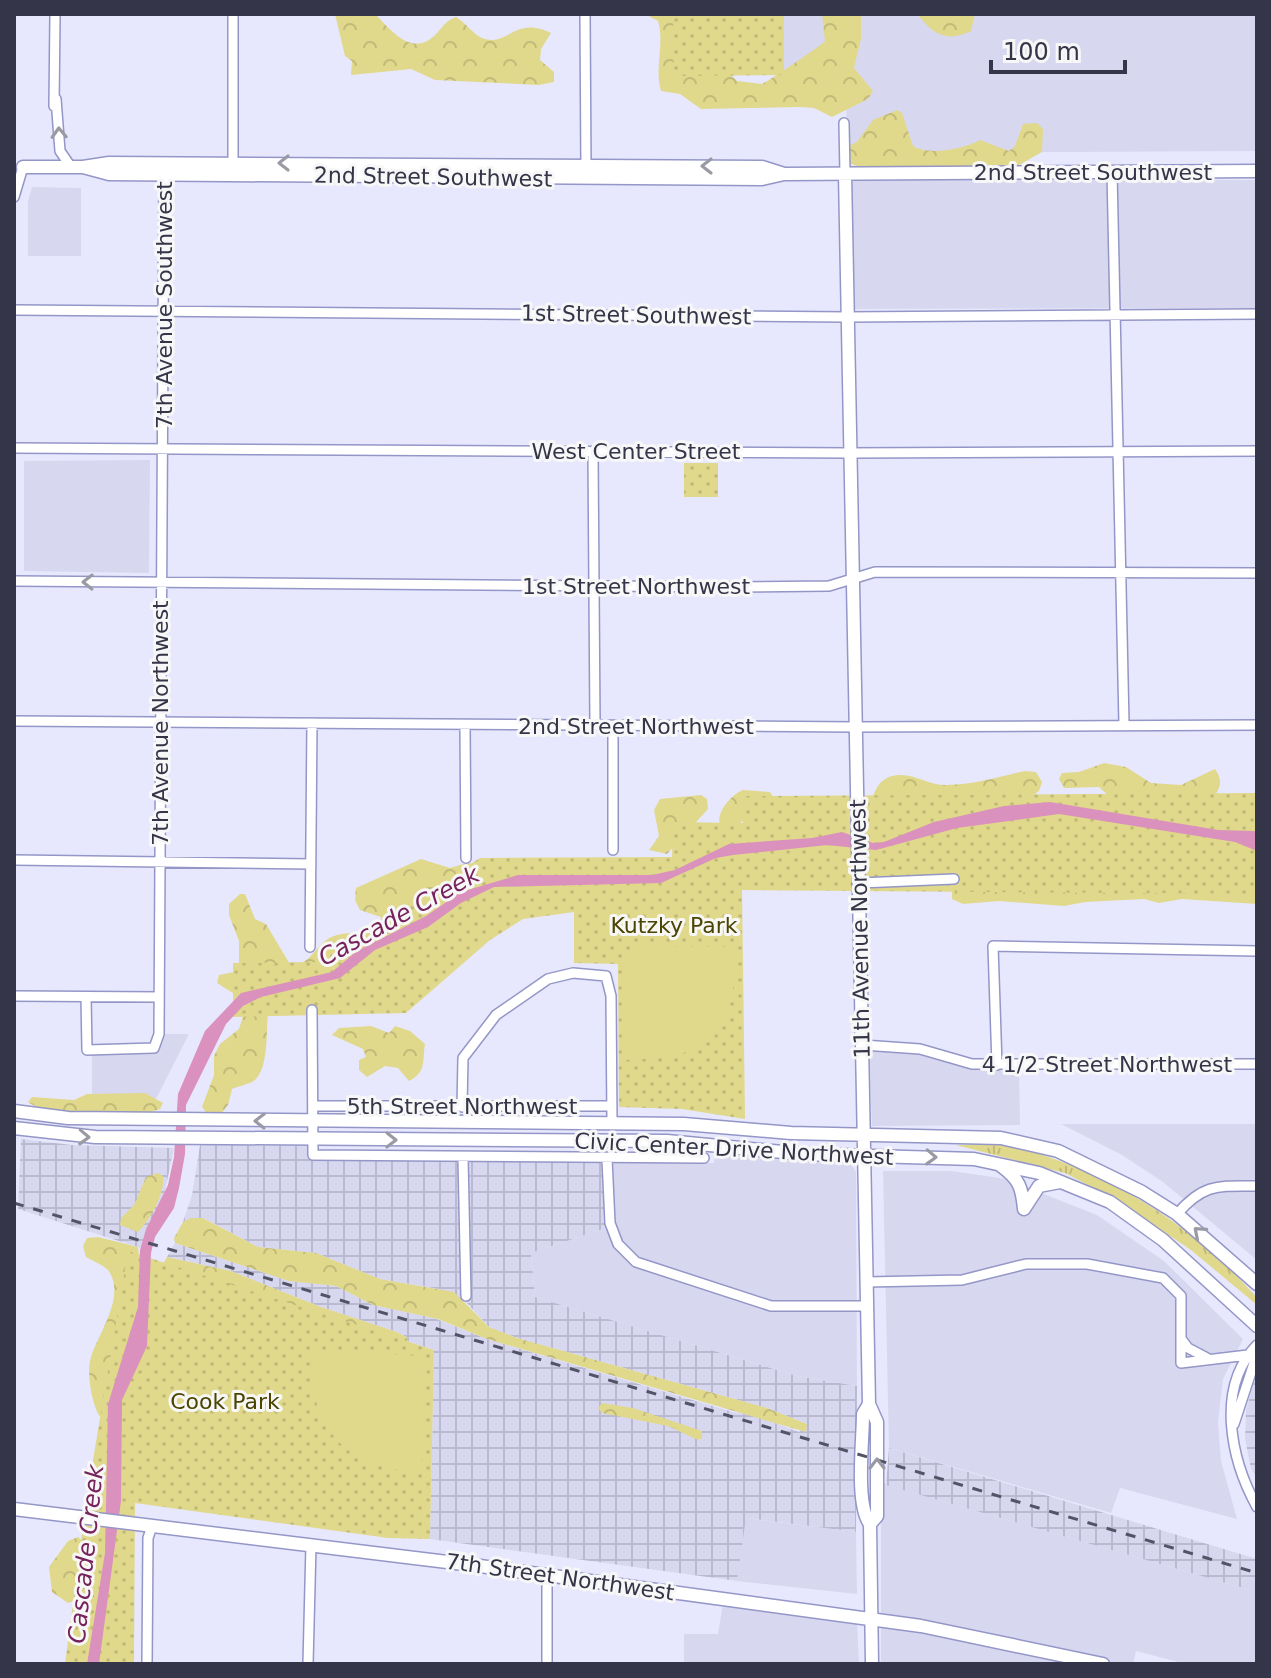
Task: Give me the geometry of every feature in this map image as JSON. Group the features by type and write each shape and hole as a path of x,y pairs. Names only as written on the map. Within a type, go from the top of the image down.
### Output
{"main road":[{"name":"2nd Street Southwest","path":"23,167 77,167 109,174 164,168 586,172 762,179 784,174 1257,171"},
{"name":"11th Avenue Northwest","path":"845,174 869,1404 876,1414 877,1447 877,1516 870,1524 872,1664"},
{"name":"Civic Center Drive Northwest","path":"14,1111 53,1117 612,1123 864,1136 980,1137 1039,1145 1112,1175 1177,1214 1257,1284"},
{"name":"Civic Center Drive Northwest","path":"14,1128 75,1136 667,1141 865,1156 974,1159 1064,1182 1133,1216 1257,1326"},
{"path":"997,1163 1017,1177 1022,1187 1024,1209 1039,1186 1064,1182"},
{"name":"7th Street Northwest","path":"14,1509 872,1619 989,1638 1103,1664"}],"street":[{"path":"55,14 54,101 60,151 77,167"},
{"path":"233,14 233,169"},
{"path":"585,14 586,172"},
{"path":"844,123 845,174"},
{"path":"14,197 23,167"},
{"name":"7th Avenue Southwest","path":"163,448 164,168"},
{"path":"1112,172 1124,724"},
{"name":"1st Street Southwest","path":"14,310 847,317 1257,314"},
{"name":"West Center Street","path":"14,448 849,453 1257,451"},
{"name":"7th Avenue Northwest","path":"86,997 87,1050 150,1051 158,1042 163,448"},
{"path":"593,451 595,725"},
{"name":"1st Street Northwest","path":"14,581 594,587 829,586 875,572 1257,573"},
{"name":"2nd Street Northwest","path":"14,721 855,727 1257,725"},
{"path":"310,947 312,723"},
{"path":"465,725 466,858"},
{"path":"613,726 613,850"},
{"path":"14,860 311,864"},
{"path":"860,883 954,879"},
{"path":"997,1065 993,946 1257,951"},
{"path":"462,1107 463,1058 496,1015 548,979 573,973 606,976 611,996 612,1123"},
{"path":"14,996 158,997"},
{"path":"312,1010 313,1155 704,1158"},
{"name":"4 1/2 Street Northwest","path":"863,1045 896,1045 972,1064 1257,1064"},
{"name":"5th Street Northwest","path":"314,1106 611,1106"},
{"path":"463,1158 466,1296"},
{"path":"607,1159 610,1223 618,1244 636,1262 771,1306 867,1306"},
{"path":"1177,1214 1195,1194 1207,1188 1257,1186"},
{"path":"867,1282 962,1280 1026,1264 1106,1266 1163,1278 1181,1296 1181,1363 1252,1354"},
{"path":"1182,1340 1188,1348 1209,1359"},
{"path":"1257,1345 1236,1382 1231,1410 1237,1466 1257,1507"},
{"path":"145,1525 148,1538 147,1664"},
{"path":"308,1664 311,1545"},
{"path":"547,1575 547,1664"}],"shaded area":[{"path":"784,14 1257,14 1257,151 847,153 846,75 784,74"},
{"path":"851,180 1257,180 1257,308 850,309"},
{"path":"32,187 81,188 81,256 28,256 28,201"},
{"path":"150,460 149,573 24,571 24,461"},
{"path":"1050,802 1218,830 1254,831 1257,832 1257,851 1235,842 1059,814 957,828 876,850 827,845 733,855 716,858 661,883 494,887 461,903 428,927 375,950 340,978 261,997 243,1006 226,1024 186,1105 185,1154 179,1188 174,1208 155,1237 151,1253 147,1346 122,1400 121,1501 99,1664 87,1664 105,1553 108,1404 138,1307 140,1250 146,1229 168,1185 174,1157 178,1094 205,1031 241,993 332,972 357,951 426,916 461,892 518,875 652,875 675,870 729,844 812,838 842,832 873,843 884,842 934,822 1004,806"},
{"path":"155,1034 189,1034 157,1097 151,1103 92,1103 92,1053 153,1053"},
{"path":"869,1047 892,1047 968,1068 1019,1068 1020,1125 872,1126"},
{"path":"1061,1124 1257,1124 1257,1260 1163,1182 1122,1155"},
{"path":"21,1139 72,1145 174,1148 163,1200 146,1229 141,1248 18,1209"},
{"path":"200,1145 310,1146 310,1156 604,1162 606,1228 531,1253 535,1297 797,1376 857,1386 856,1532 746,1518 737,1581 430,1539 434,1350 407,1341 408,1338 397,1332 321,1307 231,1271 167,1257 175,1243 289,1281 336,1286 373,1305 434,1318 487,1339 733,1412 757,1416 799,1432 807,1424 767,1408 517,1338 489,1327 465,1301 439,1289 380,1279 316,1253 258,1247 204,1218 183,1222 192,1195"},
{"path":"715,1154 841,1161 850,1163 856,1172 857,1386 797,1376 535,1297 531,1253 606,1228 604,1162 714,1163"},
{"path":"883,1171 952,1171 1006,1179 1097,1215 1164,1261 1243,1339 1223,1379 1218,1422 1221,1461 1237,1519 1120,1488 1111,1513 889,1448"},
{"path":"1257,1371 1257,1478 1251,1469 1245,1439 1246,1410"},
{"path":"889,1448 1257,1559 1257,1592 886,1485"},
{"path":"881,1479 887,1485 1257,1592 1257,1664 1186,1664 1136,1651 1133,1664 881,1664"},
{"path":"745,1518 856,1532 857,1594 737,1581"},
{"path":"723,1604 857,1622 859,1664 684,1664 684,1634 718,1634"}],"green space":[{"path":"335,14 375,14 403,40 411,43 428,40 456,17 482,38 491,40 520,29 538,28 551,33 541,49 540,60 554,72 554,82 539,85 435,80 411,69 351,75 352,61 345,56"},
{"path":"645,14 732,14 727,71 737,81 762,84 825,41 822,14 861,14 861,39 854,68 873,91 868,99 832,117 814,108 800,107 701,109 680,94 661,91 660,30 658,21"},
{"path":"673,14 784,14 784,75 674,76"},
{"path":"917,14 975,14 971,31 947,36 929,27"},
{"path":"897,110 902,113 913,146 920,149 946,150 980,140 1009,151 1015,146 1023,124 1037,123 1043,129 1042,152 1012,169 914,179 891,178 843,161 841,149 857,142 873,120"},
{"path":"684,463 718,463 718,497 684,497"},
{"path":"1104,763 1126,767 1151,783 1181,785 1215,769 1220,785 1211,800 1112,799 1099,787 1064,788 1059,779 1062,773 1079,772"},
{"path":"1025,771 1036,772 1042,782 1039,791 1026,800 871,804 880,783 892,776 906,775 956,785"},
{"path":"743,790 770,792 775,800 737,825 720,824 720,814 726,804"},
{"name":"Kutzky Park","path":"1257,793 1257,894 742,890 745,1119 682,1109 619,1107 618,964 574,963 574,912 523,919 490,940 406,1013 233,1017 233,963 319,962 480,858 672,857 673,822 743,823 743,796"},
{"path":"701,795 707,799 708,809 667,854 649,850 659,836 654,810 660,799"},
{"path":"421,859 450,868 467,863 484,865 268,1012 263,1067 255,1080 232,1089 228,1105 219,1116 209,1116 202,1107 214,1075 214,1056 220,1044 239,1029 244,1013 236,995 217,983 219,975 239,971 239,941 229,915 229,904 240,894 245,894 255,919 266,924 291,966 297,965 331,937 379,927 381,917 360,910 355,900 356,888"},
{"path":"1257,878 1257,904 1182,899 1159,903 1144,899 1064,906 999,901 963,904 952,899 952,885"},
{"path":"637,946 736,947 730,1003 724,1022 714,1036 699,1047 680,1054 625,1060 625,957"},
{"path":"371,1026 389,1033 395,1026 410,1031 425,1044 423,1066 415,1078 409,1081 398,1068 385,1066 367,1077 359,1070 359,1060 366,1057 363,1049 332,1035 339,1028"},
{"path":"145,1093 163,1103 160,1109 132,1114 73,1114 28,1102 32,1097 74,1100 87,1094"},
{"path":"956,1145 1011,1146 1081,1169 1114,1185 1146,1203 1205,1247 1257,1298 1257,1305 1191,1250 1118,1201 1065,1173"},
{"path":"158,1173 163,1176 162,1191 147,1221 138,1232 120,1225 121,1218 134,1205 146,1177"},
{"path":"203,1218 258,1247 316,1253 380,1279 454,1292 489,1327 517,1338 767,1408 807,1424 806,1432 487,1339 438,1319 373,1305 336,1286 289,1281 175,1243 174,1238 183,1222"},
{"path":"98,1237 138,1247 141,1278 105,1409 100,1417 93,1398 89,1367 114,1292 108,1270 86,1257 83,1246 87,1238"},
{"name":"Cook Park","path":"128,1251 434,1350 430,1539 388,1538 135,1503 134,1664 65,1664 87,1496"},
{"path":"167,1257 231,1271 321,1307 397,1332 408,1338 406,1346 162,1266"},
{"path":"312,1350 420,1356 427,1368 421,1471 371,1463 336,1439 316,1401"},
{"path":"602,1403 633,1408 702,1431 702,1438 698,1440 668,1426 602,1413 598,1408"},
{"path":"78,1537 85,1543 78,1600 68,1603 52,1592 49,1567 68,1541"}],"railway":[{"path":"14,1203 1257,1573"}],"water label":[{"name":"Cascade Creek","path":"399,916"},
{"name":"Cascade Creek","path":"86,1554"}]}
